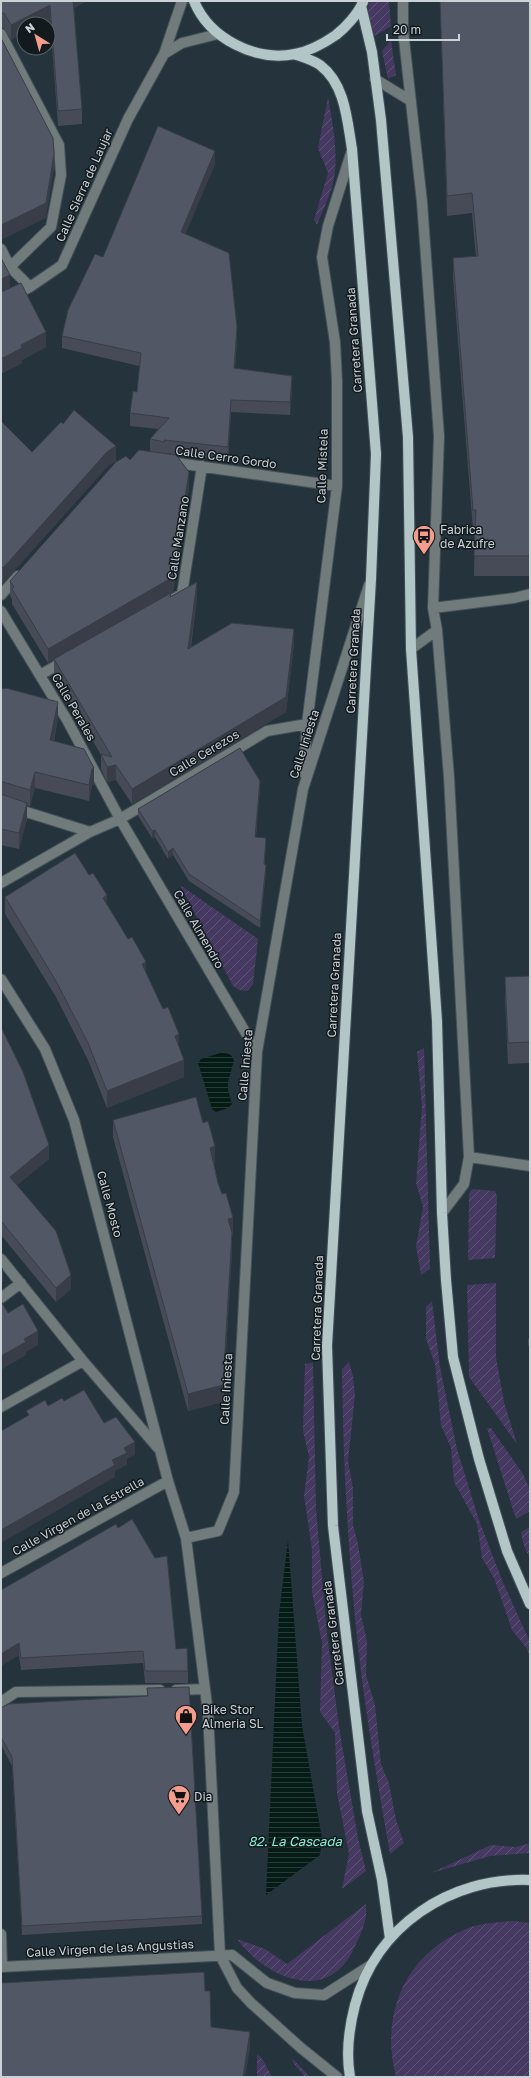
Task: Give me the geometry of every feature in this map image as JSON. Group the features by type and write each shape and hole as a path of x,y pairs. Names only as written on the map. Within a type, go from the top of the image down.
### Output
{"main road":[{"name":"Carretera Granada","path":"194,1 205,20 218,34 241,48 267,55 294,54 321,46 344,29 362,3"},
{"name":"Carretera Granada","path":"362,3 381,120 408,437 411,649 437,1020 442,1213 453,1357 479,1459 507,1551 530,1604"},
{"name":"Carretera Granada","path":"294,54 319,64 333,79 345,105 352,148 376,454 371,579 327,1346 333,1526 367,1811 382,1880 390,1939"},
{"path":"350,2077 348,2045 351,2019 358,1995 371,1965 390,1939 418,1913 439,1899 463,1889 488,1882 513,1879 530,1880"}],"street":[{"name":"Calle Sierra de Laujar","path":"1,301 30,287 62,265 128,119 164,54 182,1"},
{"path":"403,1 403,30 422,202 439,436 433,608 437,630 449,777 470,1157 464,1184 442,1213"},
{"path":"1,34 59,145 61,175 51,227 10,267"},
{"name":"Calle Sierra de Laujar","path":"164,54 182,43 218,34"},
{"path":"375,79 411,101"},
{"name":"Calle Mistela","path":"303,789 307,724 337,486 337,381 335,350 322,257 328,226 352,148"},
{"path":"1,249 10,267 30,287"},
{"name":"Calle Cerro Gordo","path":"160,460 337,486"},
{"name":"Calle Manzano","path":"161,606 182,594 202,466"},
{"path":"1,595 28,565"},
{"name":"Calle Iniesta","path":"186,1538 218,1531 234,1492 257,1052 303,789 371,579"},
{"path":"433,608 514,598 530,594"},
{"name":"Calle Perales","path":"1,611 67,720 120,819"},
{"path":"411,649 437,630"},
{"path":"40,675 73,656"},
{"name":"Calle Cerezos","path":"1,883 90,832 120,819 267,731 307,724"},
{"path":"1,804 90,832"},
{"name":"Calle Almendro","path":"120,819 257,1052"},
{"name":"Calle Mosto","path":"1,979 45,1049 74,1120 168,1481 186,1538 205,1689 220,1956"},
{"path":"470,1157 530,1166"},
{"path":"1,1259 83,1361 160,1450"},
{"path":"1,1298 21,1283"},
{"path":"1,1407 83,1361"},
{"name":"Calle Virgen de la Estrella","path":"1,1573 168,1481"},
{"path":"1,1702 16,1692 205,1689"},
{"path":"1,1934 2,1967"},
{"name":"Calle Virgen de las Angustias","path":"2,1967 232,1955 267,1983 295,1993 324,1995 371,1965"},
{"path":"220,1956 237,1988 301,2048 338,2077"}],"shaded area":[{"path":"370,1 389,1 391,26 375,36 368,10"},
{"path":"391,40 396,75 388,79 382,51"},
{"path":"328,97 336,154 332,187 317,225 314,220 328,173 318,148"},
{"path":"180,885 258,939 253,984 248,991 239,990 233,986"},
{"path":"424,1048 430,1269 421,1275 416,1246 423,1207 416,1183 422,1107 417,1052"},
{"path":"472,1189 495,1191 497,1196 495,1258 468,1260 469,1193"},
{"path":"496,1283 496,1357 504,1402 517,1444 469,1377 467,1285"},
{"path":"432,1301 440,1367 457,1449 479,1520 502,1580 530,1642 530,1658 527,1649 512,1630 494,1578 482,1558 477,1524 454,1482 451,1448 441,1425 435,1364 426,1339 426,1307"},
{"path":"349,1362 353,1376 355,1395 348,1461 353,1488 353,1525 358,1544 364,1582 361,1615 367,1641 366,1675 375,1705 381,1764 389,1783 396,1820 404,1843 390,1854 365,1699 351,1578 345,1474 342,1369"},
{"path":"313,1363 316,1508 327,1635 340,1733 358,1838 366,1871 342,1889 349,1854 337,1793 335,1733 320,1712 322,1643 312,1592 312,1549 304,1496 309,1457 303,1431 305,1364"},
{"path":"487,1428 491,1428 523,1474 530,1490 530,1511 516,1519"},
{"path":"530,1527 530,1559 524,1546 521,1532"},
{"path":"530,1843 530,1853 490,1856 431,1873 491,1845 516,1847"},
{"path":"366,1904 366,1916 361,1932 354,1948 343,1966 329,1976 314,1981 297,1980 280,1974 264,1965 249,1953 237,1939 265,1949 287,1964"},
{"path":"513,1921 530,1923 530,2077 396,2077 392,2053 392,2030 395,2007 403,1987 415,1968 430,1951 449,1938 471,1927"},
{"path":"257,2054 263,2060 272,2077 257,2077"},
{"path":"292,2058 310,2077 305,2077 294,2064"}],"water":[{"path":"223,1052 231,1055 234,1060 228,1082 228,1090 232,1104 228,1108 216,1112 212,1109 198,1063 201,1059"},
{"name":"82. La Cascada","path":"288,1540 302,1726 322,1838 320,1855 266,1895 279,1614"}],"building":[{"path":"1,1 73,1 82,109 58,111 54,56 56,56 56,16 51,16 50,5 29,16 16,16 16,22 11,25 4,13 1,13"},
{"path":"440,1 530,1 530,556 474,556 476,510 473,510 453,258 478,256 472,193 447,196"},
{"path":"1,38 53,138 54,154 46,203 1,225"},
{"path":"158,126 215,151 181,232 229,253 237,327 234,368 292,376 290,402 231,400 228,447 164,440 165,442 150,439 169,418 130,413 133,391 137,392 141,353 62,336 68,310 95,254 103,257"},
{"path":"1,258 10,275 1,279"},
{"path":"21,283 46,332 21,345 22,348 3,358 1,356 1,292"},
{"path":"74,410 116,446 107,452 3,568 1,566 1,421 32,452 61,422 63,424"},
{"path":"139,450 176,455 189,472 173,577 48,649 12,589 14,587 10,581 116,462 126,456 130,460"},
{"path":"197,582 188,649 232,623 294,629 286,697 132,789 116,765 107,767 101,754 112,757 54,659 171,593 170,597"},
{"path":"6,688 58,702 50,740 84,749 94,768 92,769 89,785 35,772 30,790 1,782 1,689"},
{"path":"240,748 260,781 255,837 266,838 264,864 266,865 260,921 189,874 173,848 168,852 155,830 152,831 138,809"},
{"path":"1,794 27,803 19,833 1,829"},
{"path":"75,853 89,875 93,873 107,895 103,898 128,939 132,937 146,962 142,964 163,1009 168,1007 179,1034 175,1036 184,1060 107,1091 88,1043 56,981 5,897"},
{"path":"530,976 530,1042 508,1043 505,977"},
{"path":"1,1027 23,1072 49,1145 10,1177 56,1231 71,1275 56,1288 1,1221"},
{"path":"196,1097 203,1123 208,1121 215,1146 210,1148 218,1183 222,1194 226,1193 233,1218 228,1219 232,1233 223,1385 188,1394 113,1120"},
{"path":"1,1301 8,1313 23,1304 38,1331 24,1339 26,1342 1,1356"},
{"path":"84,1390 104,1423 116,1417 135,1442 124,1448 127,1453 112,1460 115,1465 1,1530 1,1431 29,1415 26,1411 45,1400 48,1406 62,1398 64,1401"},
{"path":"132,1519 155,1558 167,1556 176,1649 187,1648 188,1671 145,1671 143,1651 21,1658 19,1643 1,1654 1,1590 116,1524 118,1528"},
{"path":"189,1687 202,1916 22,1926 12,1757 1,1737 1,1708 8,1704 148,1696 147,1688"},
{"path":"204,1972 205,1991 210,1991 211,2027 250,2032 243,2077 1,2077 1,1983"}],"place":[{"name":"Fabrica de Azufre","path":"424,556"},
{"name":"Bike Stor Almeria SL","path":"186,1736"},
{"name":"Dia","path":"179,1816"}]}
